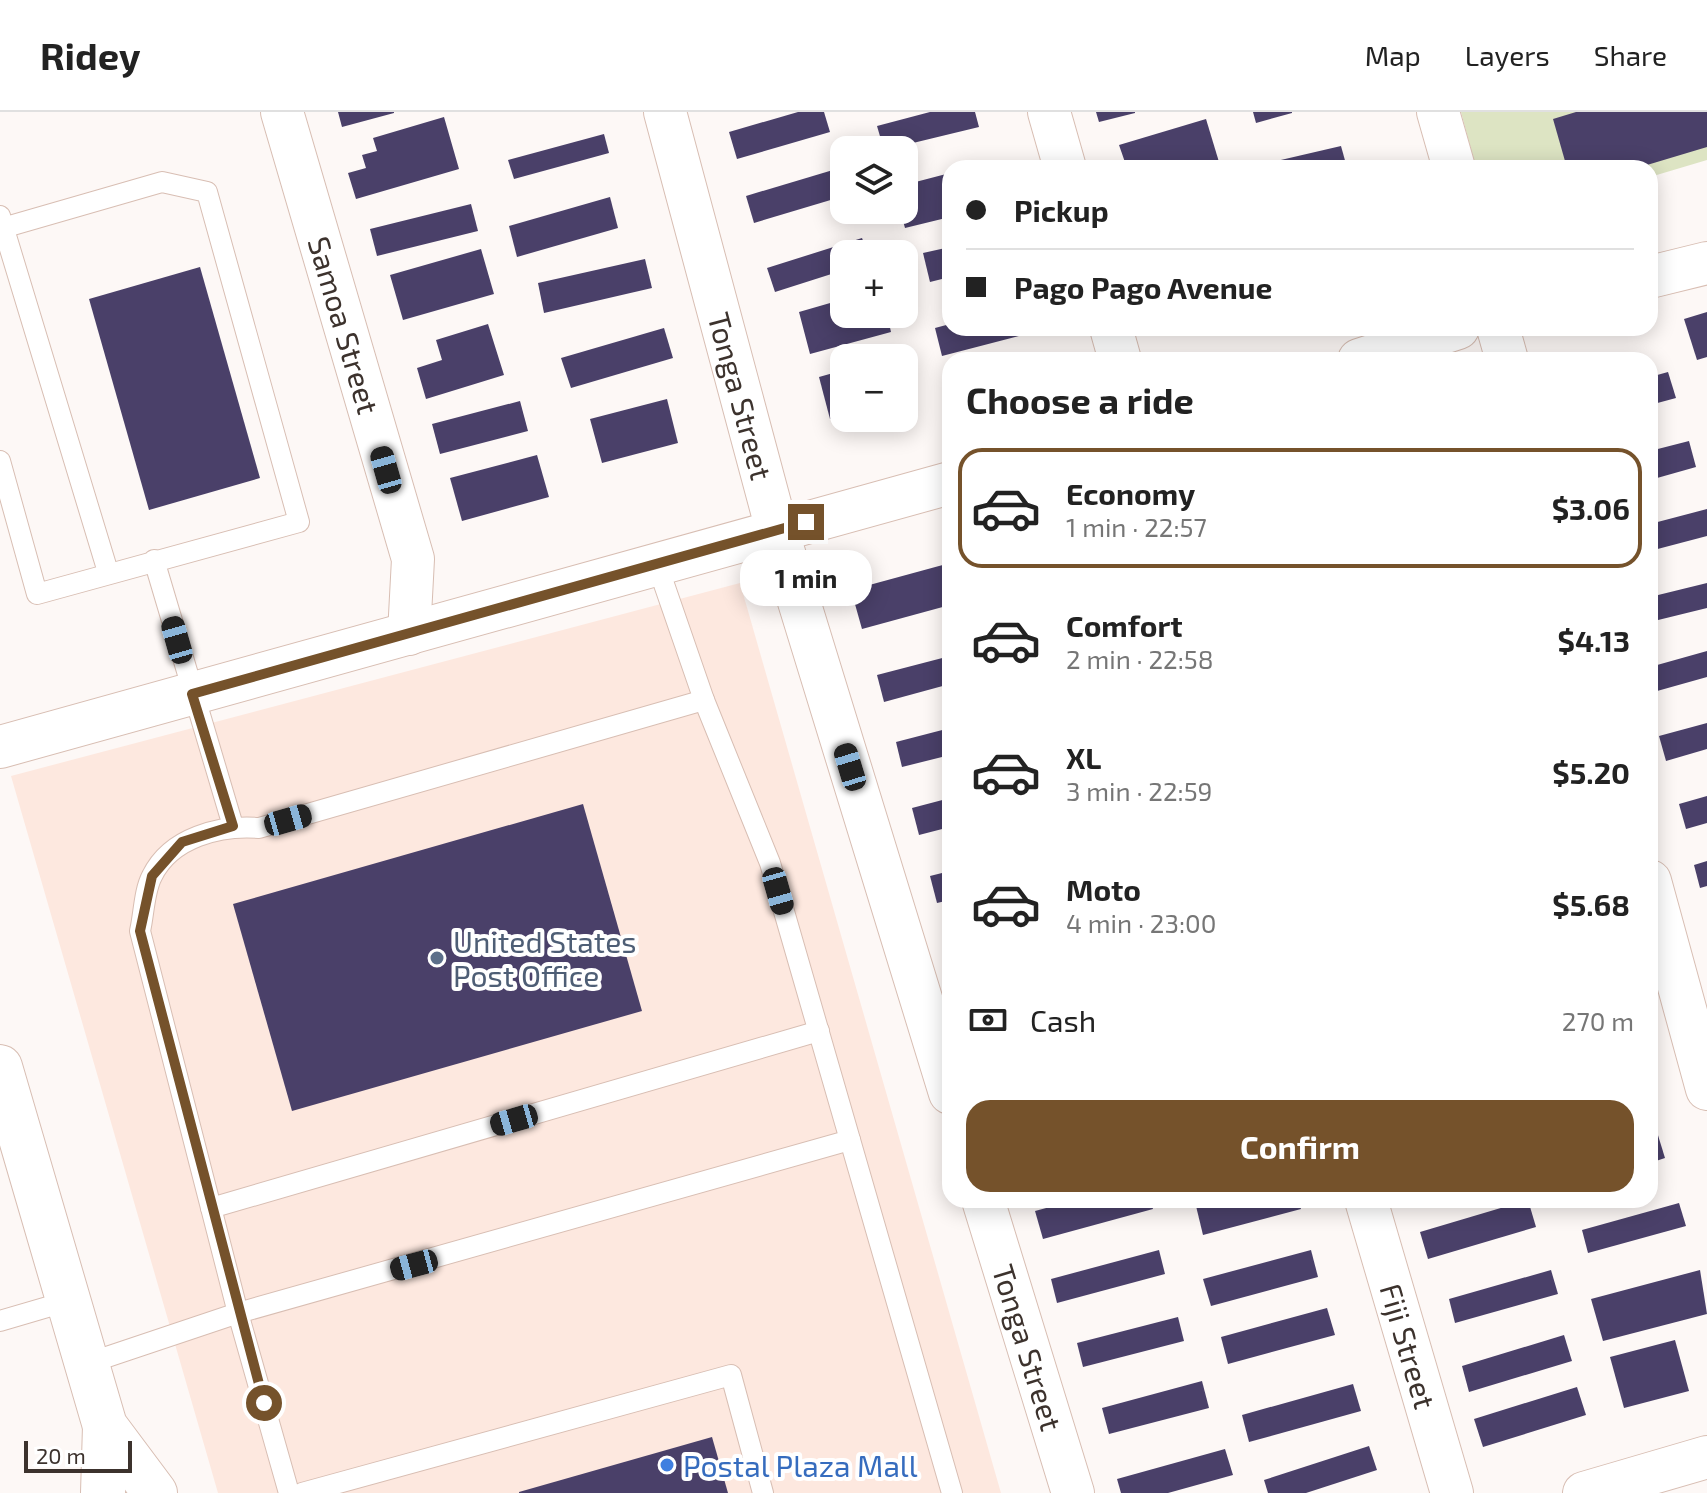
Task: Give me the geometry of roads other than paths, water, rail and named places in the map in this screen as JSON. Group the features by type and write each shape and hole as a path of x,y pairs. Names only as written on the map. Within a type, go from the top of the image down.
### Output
{"main road":[{"path":"0,1067 105,1426 103,1493"},
{"path":"105,1426 155,1493"}],"street":[{"name":"Samoa Street","path":"282,112 413,559 409,634"},
{"name":"Tonga Street","path":"665,112 777,530 942,1067"},
{"path":"1049,112 1063,160"},
{"path":"1438,112 1452,160"},
{"path":"1658,275 1707,263"},
{"path":"1384,352 1433,336"},
{"path":"0,747 942,485"},
{"path":"1658,910 1707,1089"},
{"name":"Tonga Street","path":"985,1208 1073,1493"},
{"name":"Fiji Street","path":"1368,1208 1452,1493"},
{"path":"1584,1493 1707,1457"}],"lane":[{"path":"0,461 37,594 299,522 207,192 162,182 3,222 108,572"},
{"path":"154,560 233,826"},
{"path":"657,564 704,700 770,863 952,1493"},
{"path":"289,1493 238,1313 140,931 152,876 182,842 233,826 259,828 704,700"},
{"path":"211,1208 819,1031"},
{"path":"86,1364 238,1313 850,1140"},
{"path":"0,1321 68,1301"},
{"path":"302,1493 731,1375 763,1493"}],"place":[{"name":"United States Post Office","path":"437,958"},
{"name":"Postal Plaza Mall","path":"667,1465"}]}
